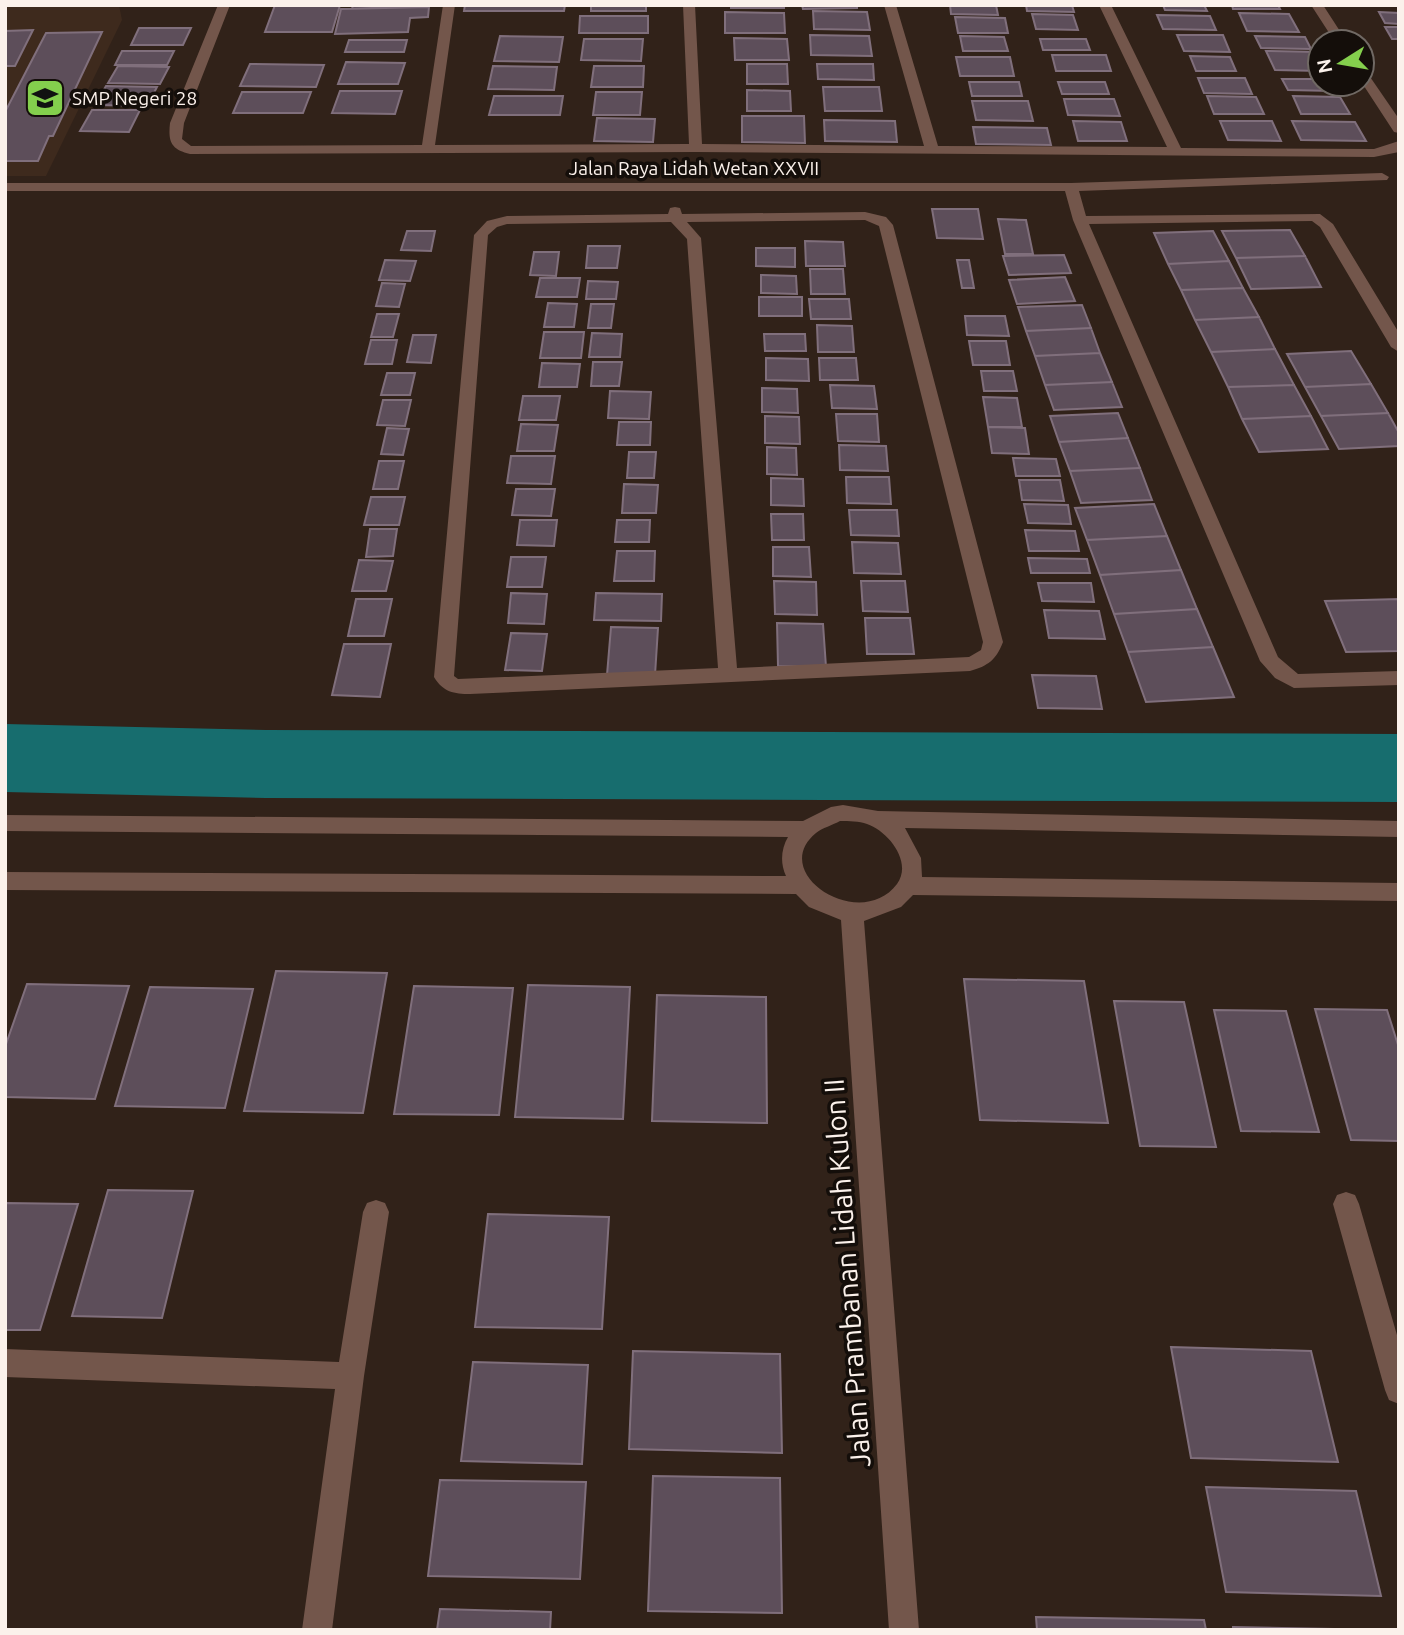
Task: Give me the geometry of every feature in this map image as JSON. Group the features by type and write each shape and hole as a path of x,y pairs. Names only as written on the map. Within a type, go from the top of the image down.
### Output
{"street":[{"path":"224,5 177,123 175,139 179,146 190,150 696,148 1374,153 1395,149 1399,145"},
{"path":"428,150 449,5"},
{"path":"689,5 696,148"},
{"path":"890,5 932,149"},
{"path":"1105,5 1175,150"},
{"path":"1317,5 1332,28"},
{"path":"1376,95 1399,129"},
{"name":"Jalan Raya Lidah Wetan XXVII","path":"5,187 673,188 714,202 1382,177"},
{"path":"1071,187 1080,219 1270,661 1294,681 1399,678"},
{"path":"673,188 676,219 694,238"},
{"path":"714,202 694,238 727,673"},
{"path":"714,202 864,216 881,220 886,225 993,642 990,653 983,660 970,664 727,673 470,687 454,687 444,677 481,234 490,224 507,220 676,219 714,202"},
{"path":"1080,219 1315,216 1326,223 1399,347"},
{"path":"838,813 858,813 878,819 893,828 905,841 911,856 912,872 908,886 885,906 870,911 852,912 821,904 799,886 792,870 791,856 795,842 804,829 819,818 838,813"},
{"path":"878,819 1399,829"},
{"path":"5,823 804,829"},
{"path":"5,881 799,886"},
{"path":"908,886 1399,892"},
{"name":"Jalan Prambanan Lidah Kulon II","path":"852,912 904,1630"},
{"path":"1346,1204 1398,1386"},
{"path":"317,1630 350,1377 376,1212"},
{"path":"5,1363 350,1377"}],"shaded area":[{"name":"SMP Negeri 28","path":"5,5 119,5 122,20 46,176 5,176"}],"building":[{"path":"275,5 340,5 332,32 265,32"},
{"path":"353,5 430,5 352,9"},
{"path":"465,5 565,5 564,11 464,11"},
{"path":"591,5 646,5 646,11 591,11"},
{"path":"731,5 784,5 784,8 731,8"},
{"path":"802,5 857,5 857,8 803,9"},
{"path":"950,5 996,5 998,15 951,14"},
{"path":"1026,5 1072,5 1074,12 1027,11"},
{"path":"1163,5 1204,5 1207,11 1165,10"},
{"path":"1232,5 1278,5 1280,9 1233,9"},
{"path":"429,7 428,17 410,18 408,32 335,34 341,9"},
{"path":"813,11 867,12 870,30 814,29"},
{"path":"725,12 784,13 785,33 725,33"},
{"path":"1379,12 1399,13 1399,24 1385,23"},
{"path":"1239,13 1289,14 1299,32 1247,31"},
{"path":"1032,14 1073,15 1078,30 1036,29"},
{"path":"1157,15 1210,16 1216,30 1163,29"},
{"path":"580,16 648,16 648,33 579,33"},
{"path":"955,17 1005,18 1008,33 958,33"},
{"path":"1385,27 1399,27 1399,39 1392,39"},
{"path":"139,28 191,28 183,45 131,45"},
{"path":"33,30 15,66 5,66 5,31"},
{"path":"102,32 53,136 49,136 38,161 5,161 5,112 46,33"},
{"path":"810,35 869,36 872,56 811,55"},
{"path":"1177,35 1223,35 1230,52 1184,51"},
{"path":"500,36 563,37 559,62 494,61"},
{"path":"960,36 1004,37 1008,51 963,51"},
{"path":"1255,36 1306,39 1306,49 1261,48"},
{"path":"734,38 787,39 789,60 735,60"},
{"path":"584,39 643,39 641,61 581,60"},
{"path":"1040,39 1086,39 1090,50 1043,50"},
{"path":"349,40 407,40 404,52 345,52"},
{"path":"122,51 174,51 167,65 115,65"},
{"path":"1266,51 1306,52 1306,71 1275,70"},
{"path":"1052,55 1106,55 1111,71 1056,71"},
{"path":"1190,56 1230,57 1236,71 1196,71"},
{"path":"956,57 1010,57 1014,76 960,76"},
{"path":"346,62 405,63 398,84 338,84"},
{"path":"250,64 324,65 316,87 240,86"},
{"path":"747,64 787,64 788,84 747,84"},
{"path":"817,64 873,64 874,80 818,79"},
{"path":"118,66 169,67 160,84 108,83"},
{"path":"493,66 557,67 554,90 488,89"},
{"path":"594,66 644,66 643,87 591,87"},
{"path":"1198,78 1245,78 1252,94 1204,93"},
{"path":"1282,79 1306,79 1306,90 1288,90"},
{"path":"969,82 1019,82 1022,96 972,96"},
{"path":"1058,82 1105,82 1109,94 1062,94"},
{"path":"106,86 157,87 147,106 95,105"},
{"path":"823,87 879,87 882,111 825,111"},
{"path":"747,90 790,91 791,111 747,111"},
{"path":"340,91 402,91 395,114 332,113"},
{"path":"242,92 311,92 303,113 233,113"},
{"path":"596,92 642,92 640,115 593,115"},
{"path":"494,96 563,96 560,115 489,115"},
{"path":"1207,96 1256,97 1264,114 1214,114"},
{"path":"1293,96 1341,98 1350,114 1301,114"},
{"path":"1064,99 1114,99 1120,116 1068,115"},
{"path":"972,101 1028,101 1033,121 976,120"},
{"path":"92,110 140,110 129,132 80,131"},
{"path":"742,116 804,116 805,143 742,142"},
{"path":"597,118 655,119 653,142 594,141"},
{"path":"824,120 895,121 897,142 825,141"},
{"path":"1073,121 1121,122 1127,141 1078,141"},
{"path":"1220,121 1272,121 1281,141 1228,140"},
{"path":"1292,121 1355,122 1366,141 1301,140"},
{"path":"973,127 1047,128 1051,145 976,144"},
{"path":"932,209 978,209 983,239 937,238"},
{"path":"998,219 1026,220 1033,254 1005,254"},
{"path":"1290,230 1305,256 1236,258 1222,231"},
{"path":"407,231 435,231 431,251 401,250"},
{"path":"1213,231 1229,261 1168,264 1154,233"},
{"path":"805,241 843,242 845,266 806,266"},
{"path":"588,246 620,246 617,268 586,268"},
{"path":"756,248 795,248 795,267 756,266"},
{"path":"534,252 559,252 556,276 530,275"},
{"path":"1064,255 1071,273 1009,275 1003,256"},
{"path":"1305,256 1321,287 1251,289 1236,258"},
{"path":"385,260 416,261 410,281 379,280"},
{"path":"957,260 969,260 974,288 962,288"},
{"path":"1229,261 1243,288 1181,290 1168,264"},
{"path":"810,269 843,269 845,294 811,294"},
{"path":"761,275 796,276 797,294 761,293"},
{"path":"1065,277 1075,301 1017,304 1009,280"},
{"path":"540,278 580,278 577,297 536,297"},
{"path":"588,281 618,282 616,299 586,299"},
{"path":"382,283 405,284 399,307 376,306"},
{"path":"1243,288 1259,317 1195,320 1181,290"},
{"path":"759,297 802,297 802,316 759,316"},
{"path":"809,299 849,299 851,319 811,319"},
{"path":"548,303 577,304 574,327 544,327"},
{"path":"591,304 614,304 611,328 588,328"},
{"path":"1082,305 1091,328 1026,331 1018,307"},
{"path":"377,314 399,314 393,337 371,337"},
{"path":"965,316 1005,316 1009,336 967,335"},
{"path":"1259,317 1275,349 1211,352 1195,320"},
{"path":"817,325 852,326 854,352 818,352"},
{"path":"1091,328 1100,353 1035,356 1026,331"},
{"path":"544,332 584,332 581,358 540,358"},
{"path":"592,333 622,334 620,357 589,357"},
{"path":"764,334 805,334 806,351 765,351"},
{"path":"413,335 436,335 431,363 407,362"},
{"path":"371,340 397,340 392,364 365,364"},
{"path":"969,341 1006,341 1010,365 973,365"},
{"path":"1275,349 1294,385 1228,387 1211,352"},
{"path":"1351,351 1371,384 1305,387 1287,354"},
{"path":"1100,353 1112,382 1045,385 1035,356"},
{"path":"766,358 808,359 809,381 766,380"},
{"path":"819,358 856,358 858,380 820,380"},
{"path":"593,362 622,362 619,386 591,386"},
{"path":"542,363 580,364 577,387 539,387"},
{"path":"981,371 1013,371 1017,391 984,391"},
{"path":"387,373 415,373 410,395 381,395"},
{"path":"1112,382 1122,407 1054,410 1045,385"},
{"path":"1371,384 1388,413 1321,416 1305,387"},
{"path":"830,385 874,386 877,409 832,408"},
{"path":"1294,385 1311,416 1242,419 1228,387"},
{"path":"762,388 797,389 798,413 762,412"},
{"path":"610,391 651,392 649,419 608,418"},
{"path":"523,396 560,396 556,420 519,420"},
{"path":"983,397 1017,398 1022,427 988,427"},
{"path":"383,400 411,400 405,426 377,425"},
{"path":"1118,413 1128,438 1059,442 1050,416"},
{"path":"1388,413 1399,433 1399,446 1339,449 1321,416"},
{"path":"836,414 877,414 879,442 838,441"},
{"path":"765,416 799,417 800,444 765,443"},
{"path":"1311,416 1328,449 1259,452 1242,419"},
{"path":"619,422 651,422 650,445 617,445"},
{"path":"521,424 558,425 554,451 517,451"},
{"path":"988,427 1025,428 1029,454 992,453"},
{"path":"387,428 409,429 403,455 381,454"},
{"path":"1128,438 1140,468 1070,471 1059,442"},
{"path":"839,445 886,446 888,471 840,470"},
{"path":"767,447 796,448 797,475 767,474"},
{"path":"629,452 656,452 654,478 627,478"},
{"path":"511,456 555,456 551,484 507,483"},
{"path":"1013,458 1056,459 1060,476 1016,476"},
{"path":"379,461 404,461 398,489 373,489"},
{"path":"1140,468 1152,500 1081,503 1070,471"},
{"path":"846,477 889,477 891,504 847,503"},
{"path":"771,478 803,479 804,506 771,505"},
{"path":"1019,480 1060,480 1064,501 1022,500"},
{"path":"624,484 658,485 656,513 622,513"},
{"path":"516,489 555,489 551,516 512,515"},
{"path":"371,497 405,497 399,525 364,525"},
{"path":"1024,504 1068,505 1071,524 1028,523"},
{"path":"1154,504 1167,536 1087,540 1075,508"},
{"path":"849,510 897,510 899,536 851,535"},
{"path":"771,514 803,514 804,540 772,540"},
{"path":"520,520 557,520 554,546 517,545"},
{"path":"617,520 650,520 649,542 615,542"},
{"path":"370,529 397,529 393,556 366,557"},
{"path":"1025,530 1075,531 1079,551 1029,551"},
{"path":"1167,536 1181,570 1100,575 1087,540"},
{"path":"852,542 898,543 901,574 854,573"},
{"path":"773,547 809,547 811,577 773,576"},
{"path":"617,551 655,551 654,581 614,581"},
{"path":"511,557 546,557 542,587 507,587"},
{"path":"1028,558 1087,559 1090,573 1031,573"},
{"path":"359,560 393,561 386,591 352,591"},
{"path":"1181,570 1197,609 1114,614 1100,575"},
{"path":"774,581 816,582 817,615 775,614"},
{"path":"861,581 905,581 908,612 863,611"},
{"path":"1038,583 1091,583 1094,602 1042,601"},
{"path":"511,593 547,594 544,624 508,623"},
{"path":"596,593 662,594 661,621 594,620"},
{"path":"356,599 392,599 384,636 348,636"},
{"path":"1399,599 1399,651 1346,652 1325,601"},
{"path":"1197,609 1213,647 1128,652 1114,614"},
{"path":"1044,610 1099,611 1105,639 1049,638"},
{"path":"865,618 910,618 914,654 867,654"},
{"path":"777,623 823,624 826,667 778,666"},
{"path":"611,627 658,628 655,675 607,675"},
{"path":"511,633 547,634 542,671 505,670"},
{"path":"344,644 391,644 380,697 332,695"},
{"path":"1213,647 1234,697 1146,702 1128,652"},
{"path":"1032,675 1096,676 1102,709 1038,708"},
{"path":"276,971 387,973 363,1113 244,1111"},
{"path":"964,979 1084,981 1108,1123 980,1120"},
{"path":"27,984 129,986 95,1099 5,1097 5,1047"},
{"path":"528,985 630,987 623,1119 515,1117"},
{"path":"414,986 513,988 499,1115 394,1114"},
{"path":"150,987 253,989 225,1108 115,1106"},
{"path":"657,995 766,997 767,1123 652,1121"},
{"path":"1114,1001 1184,1002 1216,1147 1140,1146"},
{"path":"1315,1009 1387,1010 1399,1048 1399,1141 1351,1140"},
{"path":"1214,1010 1286,1011 1319,1132 1241,1131"},
{"path":"108,1190 193,1191 162,1318 72,1316"},
{"path":"5,1203 78,1204 40,1330 5,1330"},
{"path":"488,1214 609,1217 602,1329 475,1327"},
{"path":"1171,1347 1311,1351 1338,1462 1191,1458"},
{"path":"633,1351 780,1354 782,1453 629,1449"},
{"path":"473,1362 588,1365 582,1464 461,1461"},
{"path":"653,1476 780,1478 782,1613 648,1611"},
{"path":"440,1480 586,1482 580,1579 428,1576"},
{"path":"1206,1487 1356,1491 1381,1596 1226,1592"},
{"path":"440,1609 551,1612 550,1630 437,1630"},
{"path":"1036,1617 1204,1620 1206,1630 1037,1630"},
{"path":"1233,1627 1386,1630 1233,1630"}],"waterway":[{"path":"5,758 266,764 1399,768"}],"place":[{"name":"SMP Negeri 28","path":"45,98"}]}
